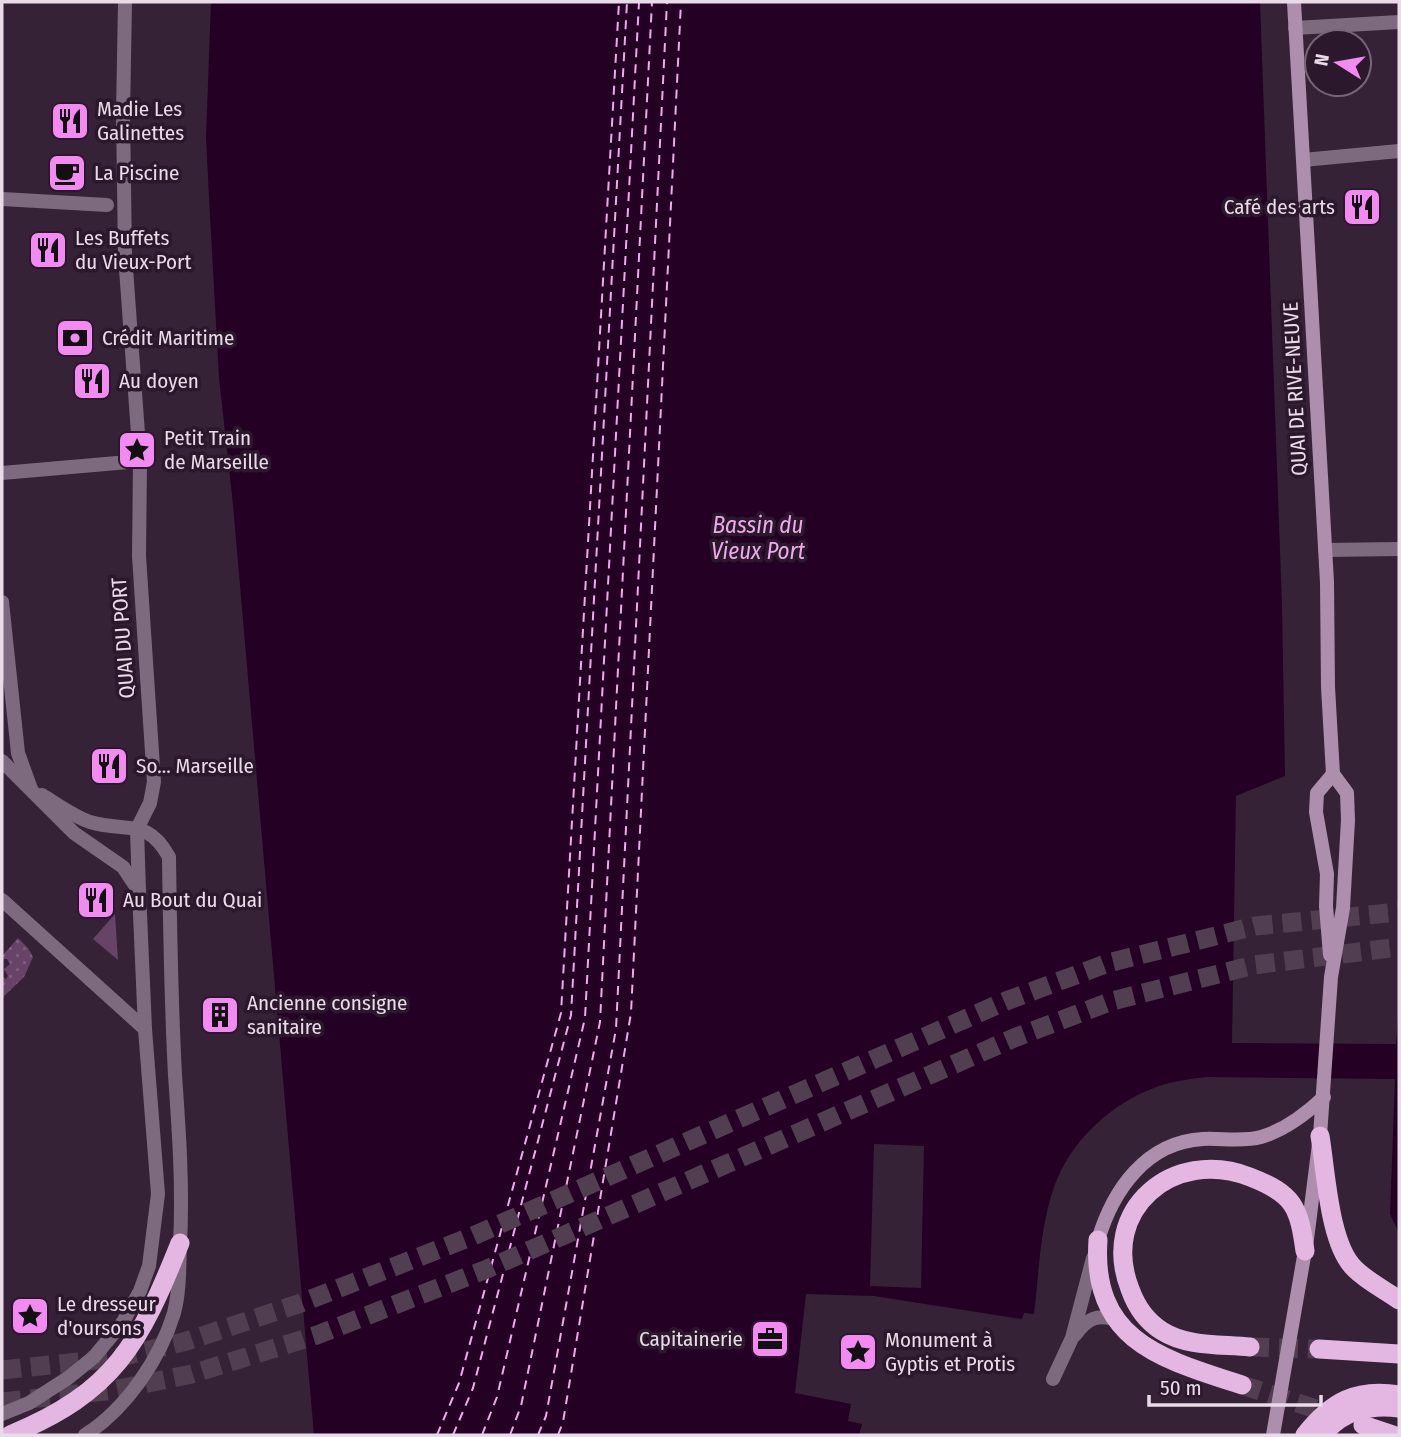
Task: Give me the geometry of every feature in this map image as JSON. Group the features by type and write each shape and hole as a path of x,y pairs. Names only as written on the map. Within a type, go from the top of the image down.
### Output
{"highway":[{"path":"1320,1136 1334,1226 1342,1252 1356,1270 1399,1300"},
{"path":"1250,1347 1185,1341 1162,1331 1144,1314 1126,1280 1123,1255 1126,1233 1135,1210 1150,1190 1183,1171 1217,1168 1236,1172 1271,1187 1292,1201 1299,1218 1305,1251"},
{"path":"1098,1240 1098,1278 1117,1320 1130,1336 1152,1353 1242,1385"},
{"path":"10,1435 42,1422 80,1399 117,1365 133,1345 148,1318 180,1243"},
{"path":"1319,1349 1399,1354"},
{"path":"1305,1435 1325,1411 1348,1398 1370,1394 1399,1395"},
{"path":"1322,1435 1338,1419 1357,1410 1376,1406 1399,1408"},
{"path":"1363,1425 1393,1435"}],"main road":[{"name":"QUAI DE RIVE-NEUVE","path":"1294,2 1325,550 1333,775 1347,793 1343,908 1331,977"},
{"name":"QUAI DE RIVE-NEUVE","path":"1273,1435 1305,1251 1320,1136 1320,1105 1331,977 1326,906 1327,874 1316,812 1317,793 1333,775"},
{"path":"1098,1240 1105,1215 1123,1185 1144,1162 1160,1152 1175,1144 1193,1140 1264,1136 1320,1105"}],"street":[{"name":"QUAI DU PORT","path":"2,1414 53,1389 94,1357 124,1322 149,1266 158,1194 145,1029 139,891 138,830 150,803 154,782 139,556 140,461 125,255 125,2"},
{"path":"1295,28 1399,22"},
{"path":"1303,160 1399,151"},
{"path":"2,199 107,205"},
{"path":"2,473 140,461"},
{"path":"1325,550 1399,549"},
{"path":"2,601 18,752 33,790 90,822 138,830 157,838 169,857 172,1017 183,1219 179,1287 174,1312 163,1340 140,1379 107,1419 85,1435"},
{"path":"2,686 7,649"},
{"path":"2,761 74,833 123,867 139,891"},
{"path":"2,900 145,1029"},
{"path":"1053,1379 1072,1338 1098,1240"},
{"path":"1072,1338 1088,1321 1098,1316 1117,1320"}],"shaded area":[{"path":"115,914 118,960 93,939"},
{"path":"18,938 33,957 24,977 2,998 2,976 6,979 8,976 4,969 10,964 7,959 2,959 2,956"}],"water":[{"name":"Bassin du Vieux Port","path":"211,2 1260,2 1282,605 1285,776 1236,796 1232,1043 1396,1044 1399,1004 1399,1233 1390,1214 1395,1079 1207,1077 1180,1081 1138,1095 1107,1114 1070,1155 1049,1202 1034,1314 1024,1313 1022,1319 874,1296 806,1294 795,1393 851,1404 848,1421 862,1424 859,1435 314,1435 233,505 219,378 206,137"}],"pier":[{"path":"874,1144 924,1146 921,1288 870,1286"}],"ferry route":[{"path":"437,1435 459,1383 561,1013 619,2"},
{"path":"453,1435 473,1388 571,1015 627,2"},
{"path":"482,1435 497,1397 585,1018 639,2"},
{"path":"510,1435 521,1406 600,1022 652,2"},
{"path":"538,1435 546,1416 616,1029 667,2"},
{"path":"558,1435 563,1422 631,1013 681,2"}],"tunnel":[{"path":"2,1370 116,1358 187,1341 301,1303 473,1236 1006,1001 1108,963 1255,926 1399,912"},
{"path":"2,1402 114,1390 192,1374 317,1335 487,1269 1014,1038 1112,1001 1254,965 1399,947"},
{"path":"1250,1347 1319,1349"},
{"path":"1242,1385 1341,1417"}],"place":[{"name":"Madie Les Galinettes","path":"70,121"},
{"name":"La Piscine","path":"67,173"},
{"name":"Café des arts","path":"1362,207"},
{"name":"Les Buffets du Vieux-Port","path":"48,250"},
{"name":"Crédit Maritime","path":"75,338"},
{"name":"Au doyen","path":"92,381"},
{"name":"Petit Train de Marseille","path":"137,450"},
{"name":"So... Marseille","path":"109,766"},
{"name":"Au Bout du Quai","path":"96,900"},
{"name":"Ancienne consigne sanitaire","path":"220,1015"},
{"name":"Le dresseur d'oursons","path":"30,1316"},
{"name":"Capitainerie","path":"770,1339"},
{"name":"Monument à Gyptis et Protis","path":"858,1352"}]}
